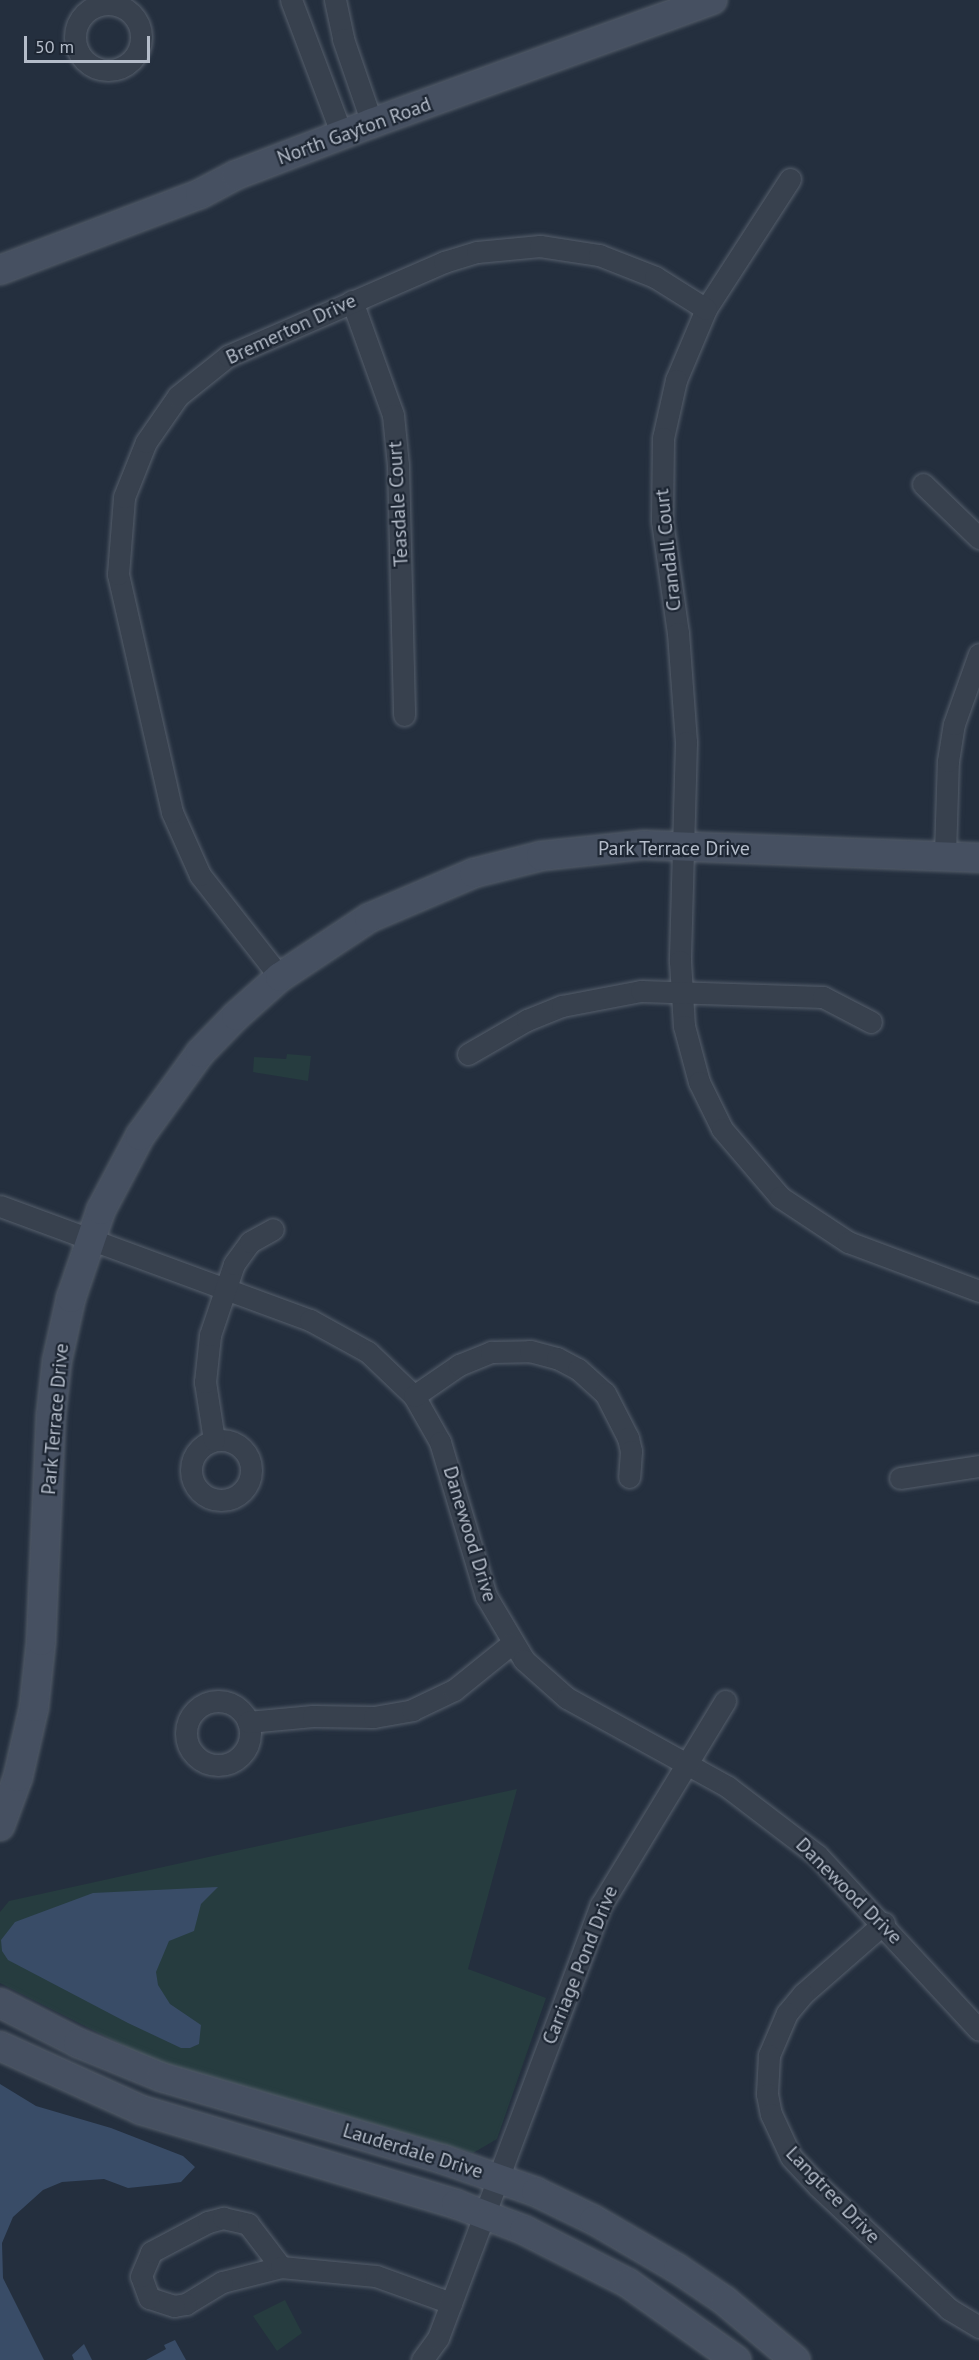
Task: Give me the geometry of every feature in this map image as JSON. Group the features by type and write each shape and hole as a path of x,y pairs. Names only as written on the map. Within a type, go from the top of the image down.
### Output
{"street":[{"path":"291,0 342,135"},
{"path":"335,0 342,39 372,123"},
{"name":"North Gayton Road","path":"0,270 200,195 236,175 372,123 712,0"},
{"name":"Crandall Court","path":"790,179 706,309 676,380 667,418 660,475 662,521 683,679 684,845 680,992 684,1026 699,1082 722,1129 759,1177 796,1211 848,1242 979,1291"},
{"name":"Bremerton Drive","path":"280,977 200,875 172,812 122,600 119,526 126,490 141,452 178,396 205,371 250,344 477,252 540,246 570,249 626,264 706,309"},
{"name":"Teasdale Court","path":"352,301 393,415 398,465 404,715"},
{"path":"922,484 979,538"},
{"path":"945,854 948,761 954,724 979,654"},
{"name":"Park Terrace Drive","path":"0,1826 18,1777 34,1707 57,1362 89,1240 119,1173 161,1104 200,1053 280,977 369,918 474,873 589,849 684,845 945,854 979,858"},
{"path":"468,1054 527,1020 562,1006 641,991 823,997 871,1022"},
{"name":"Danewood Drive","path":"0,1206 310,1320 348,1340 391,1372 414,1396 440,1442 486,1596 512,1644 567,1698 728,1787 809,1848 884,1923 979,2030"},
{"path":"214,1440 207,1405 206,1364 210,1335 225,1290 243,1249 273,1229"},
{"path":"414,1396 459,1365 491,1352 530,1351 557,1358 578,1368 605,1393 628,1438 631,1451 629,1477"},
{"path":"900,1478 979,1466"},
{"path":"248,1722 313,1716 374,1717 412,1710 454,1690 512,1644"},
{"name":"Carriage Pond Drive","path":"422,2360 438,2338 601,1905 725,1701"},
{"name":"Langtree Drive","path":"884,1923 803,1994 787,2013 770,2055 767,2094 771,2114 791,2157 818,2186 949,2309 979,2327"},
{"name":"Lauderdale Drive","path":"0,2003 97,2052 161,2077 498,2177 594,2220 670,2264 725,2301 795,2360"},
{"name":"Lauderdale Drive","path":"0,2046 141,2110 484,2214 567,2249 628,2283 736,2360"},
{"path":"281,2267 248,2224 223,2218 208,2222 151,2252 141,2276 149,2298 174,2306 186,2304 222,2282 281,2267 375,2276 451,2303"}],"green space":[{"path":"287,1054 311,1056 308,1081 253,1072 254,1057 286,1059"},
{"path":"517,1789 468,1969 546,1998 497,2139 473,2153 150,2059 0,1983 0,1912 9,1901"},
{"path":"285,2300 302,2333 277,2351 253,2316"}],"water":[{"path":"218,1887 201,1904 194,1931 169,1941 156,1972 158,1985 170,2004 201,2025 199,2044 190,2048 181,2048 128,2023 8,1960 2,1951 1,1940 15,1922 93,1893"},
{"path":"0,2084 36,2106 111,2128 183,2156 195,2167 181,2182 167,2184 128,2188 104,2179 62,2182 43,2190 13,2217 2,2243 3,2278 44,2360 0,2360"},
{"path":"175,2340 186,2360 146,2360 166,2349 164,2345"},
{"path":"84,2344 92,2360 74,2360 72,2355"}]}
